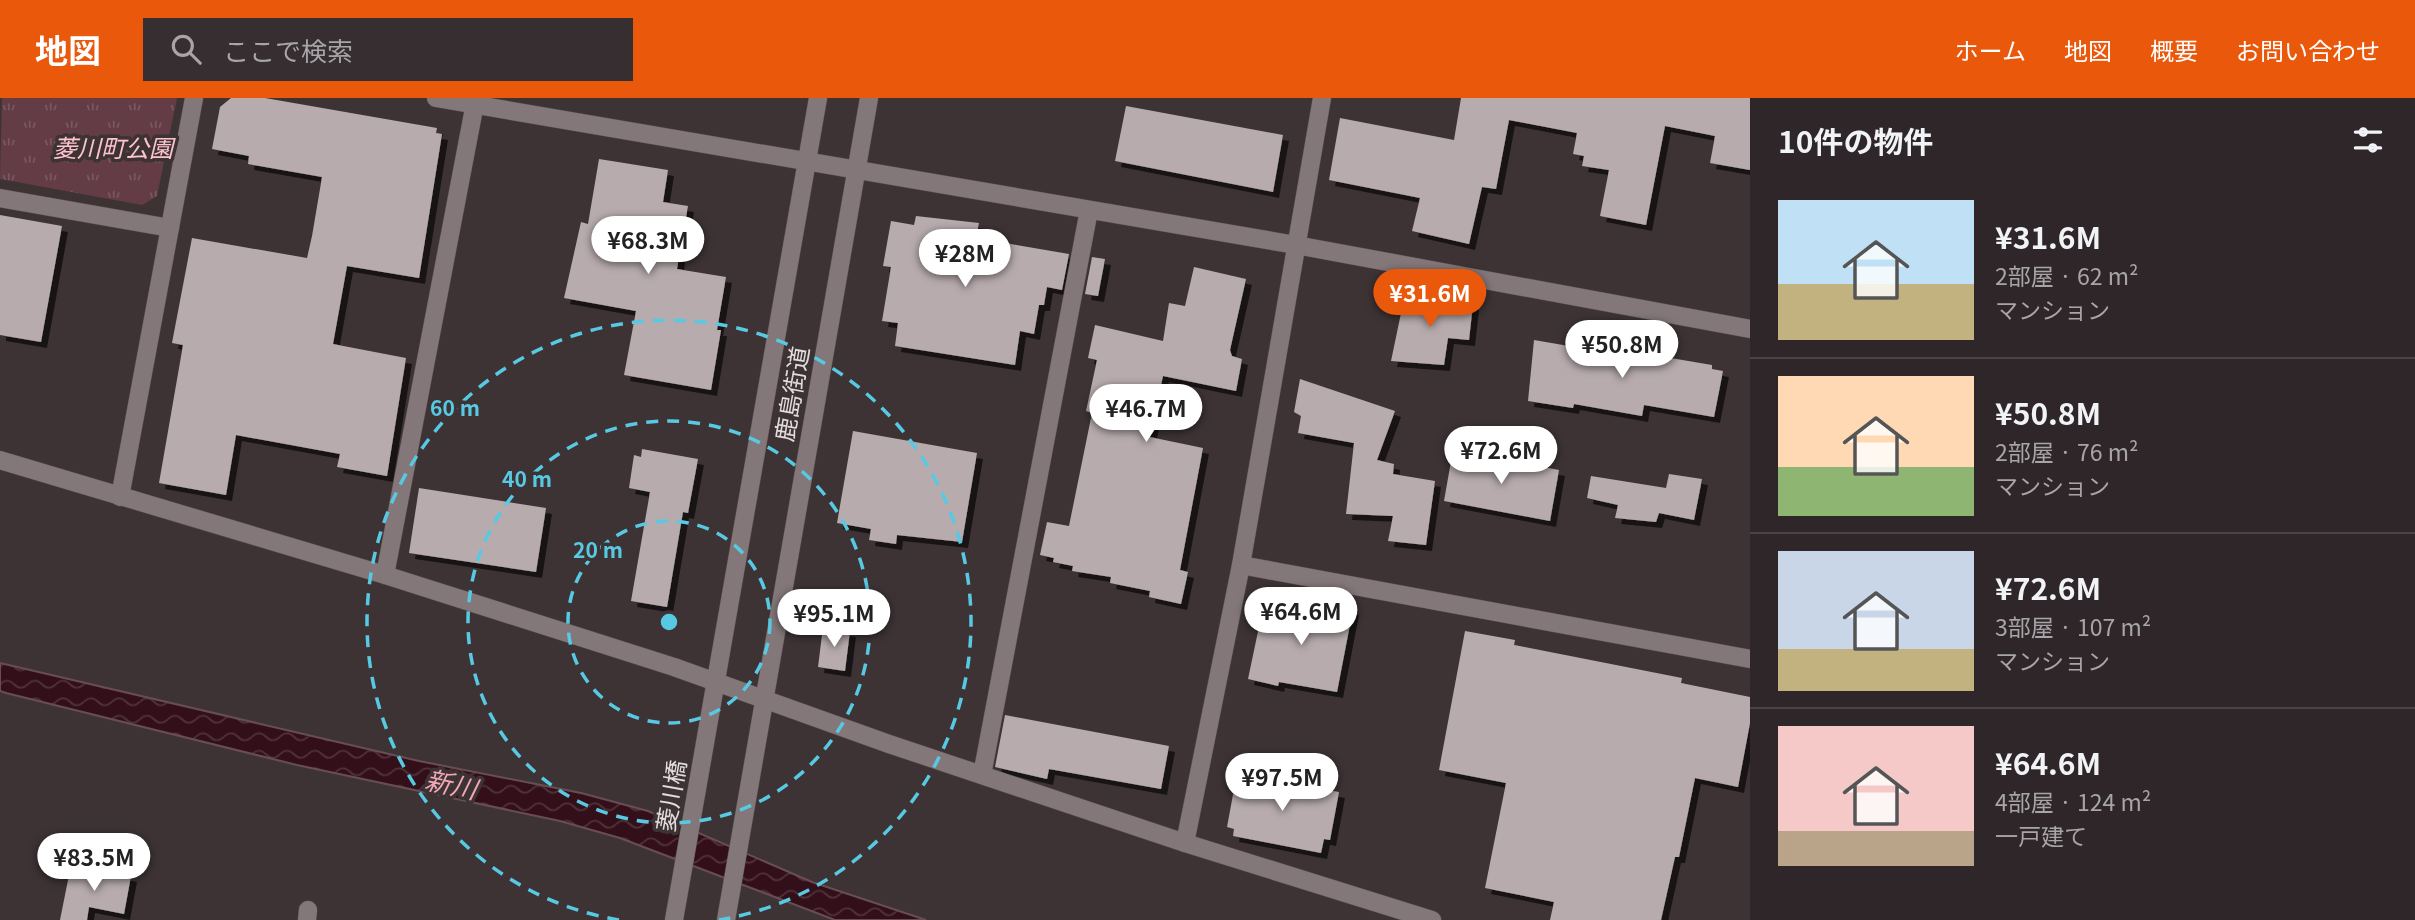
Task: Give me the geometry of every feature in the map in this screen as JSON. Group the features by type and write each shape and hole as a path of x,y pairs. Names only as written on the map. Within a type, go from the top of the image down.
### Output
{"street":[{"path":"120,497 194,98"},
{"path":"436,98 475,102 1296,245 1750,329"},
{"name":"鹿島街道","path":"718,681 818,98"},
{"name":"鹿島街道","path":"764,698 869,98"},
{"path":"1185,843 1241,565 1322,98"},
{"path":"385,575 475,102"},
{"path":"0,198 170,228"},
{"path":"982,775 1089,210"},
{"path":"0,460 385,575 718,681 982,775 1185,843 1432,920"},
{"path":"1241,565 1750,659"},
{"name":"菱川橋","path":"674,920 718,681"},
{"path":"726,920 764,698"}],"green space":[{"name":"菱川町公園","path":"2,98 177,98 157,196 142,205 0,179"}],"water":[{"name":"新川","path":"0,663 419,761 581,793 648,811 812,882 926,920 835,920 620,838 560,821 297,765 6,693 0,691"}],"building":[{"path":"231,98 265,98 437,128 436,133 442,134 419,278 347,266 333,344 406,358 387,476 337,467 340,454 236,435 226,495 159,483 183,345 172,343 192,238 307,258 312,236 322,177 248,164 249,156 212,149 220,107"},
{"path":"1461,98 1750,98 1750,170 1710,163 1715,136 1665,126 1646,225 1600,216 1609,170 1582,166 1584,156 1573,154 1577,133 1509,120 1496,189 1482,187 1469,244 1412,231 1420,198 1329,180 1340,118 1454,140"},
{"path":"1126,106 1283,135 1273,192 1115,161"},
{"path":"599,159 668,170 663,202 688,206 677,269 726,277 711,390 624,375 636,311 564,298 581,222 588,224"},
{"path":"0,215 62,226 41,342 0,335"},
{"path":"916,216 979,223 976,238 1069,254 1062,290 1047,287 1044,305 1039,305 1034,334 1020,331 1015,365 895,346 898,323 882,321 891,267 883,266 891,221 914,225"},
{"path":"1092,257 1105,259 1098,296 1085,294"},
{"path":"1194,267 1246,279 1230,350 1232,356 1242,359 1236,391 1163,376 1150,437 1203,448 1180,570 1188,572 1181,604 1149,597 1150,591 1110,583 1111,577 1072,571 1073,566 1053,562 1054,558 1040,555 1047,522 1069,526 1092,413 1086,411 1097,360 1088,358 1095,325 1163,341 1169,303 1185,306"},
{"path":"1405,294 1473,304 1469,340 1448,338 1444,365 1391,361"},
{"path":"1534,340 1627,356 1629,341 1655,345 1653,355 1712,365 1712,369 1723,371 1714,417 1644,405 1642,416 1574,404 1573,408 1528,401"},
{"path":"1300,379 1395,411 1377,460 1394,464 1393,474 1435,481 1426,545 1388,541 1393,516 1346,514 1354,443 1298,433 1301,416 1294,412"},
{"path":"853,431 977,453 962,542 897,535 896,544 869,540 871,529 837,523"},
{"path":"642,449 698,459 688,513 683,512 667,607 631,601 650,492 629,488 634,455 641,457"},
{"path":"1453,450 1559,470 1550,521 1444,501"},
{"path":"1669,474 1702,479 1694,520 1659,513 1656,522 1615,518 1618,505 1587,498 1591,476 1666,488"},
{"path":"419,488 546,508 536,572 409,553"},
{"path":"1264,603 1325,615 1327,604 1353,609 1337,692 1279,682 1278,686 1248,679"},
{"path":"823,627 850,631 845,671 818,667"},
{"path":"1465,631 1515,640 1514,645 1682,678 1681,683 1750,697 1750,723 1738,787 1695,778 1679,857 1675,857 1661,920 1550,920 1554,902 1485,888 1506,783 1439,770"},
{"path":"1005,715 1169,746 1161,789 1049,769 1047,779 995,767"},
{"path":"1237,773 1339,792 1330,840 1324,839 1321,853 1233,836 1234,829 1227,827"},
{"path":"71,865 131,876 124,914 89,907 87,920 60,920"}]}
